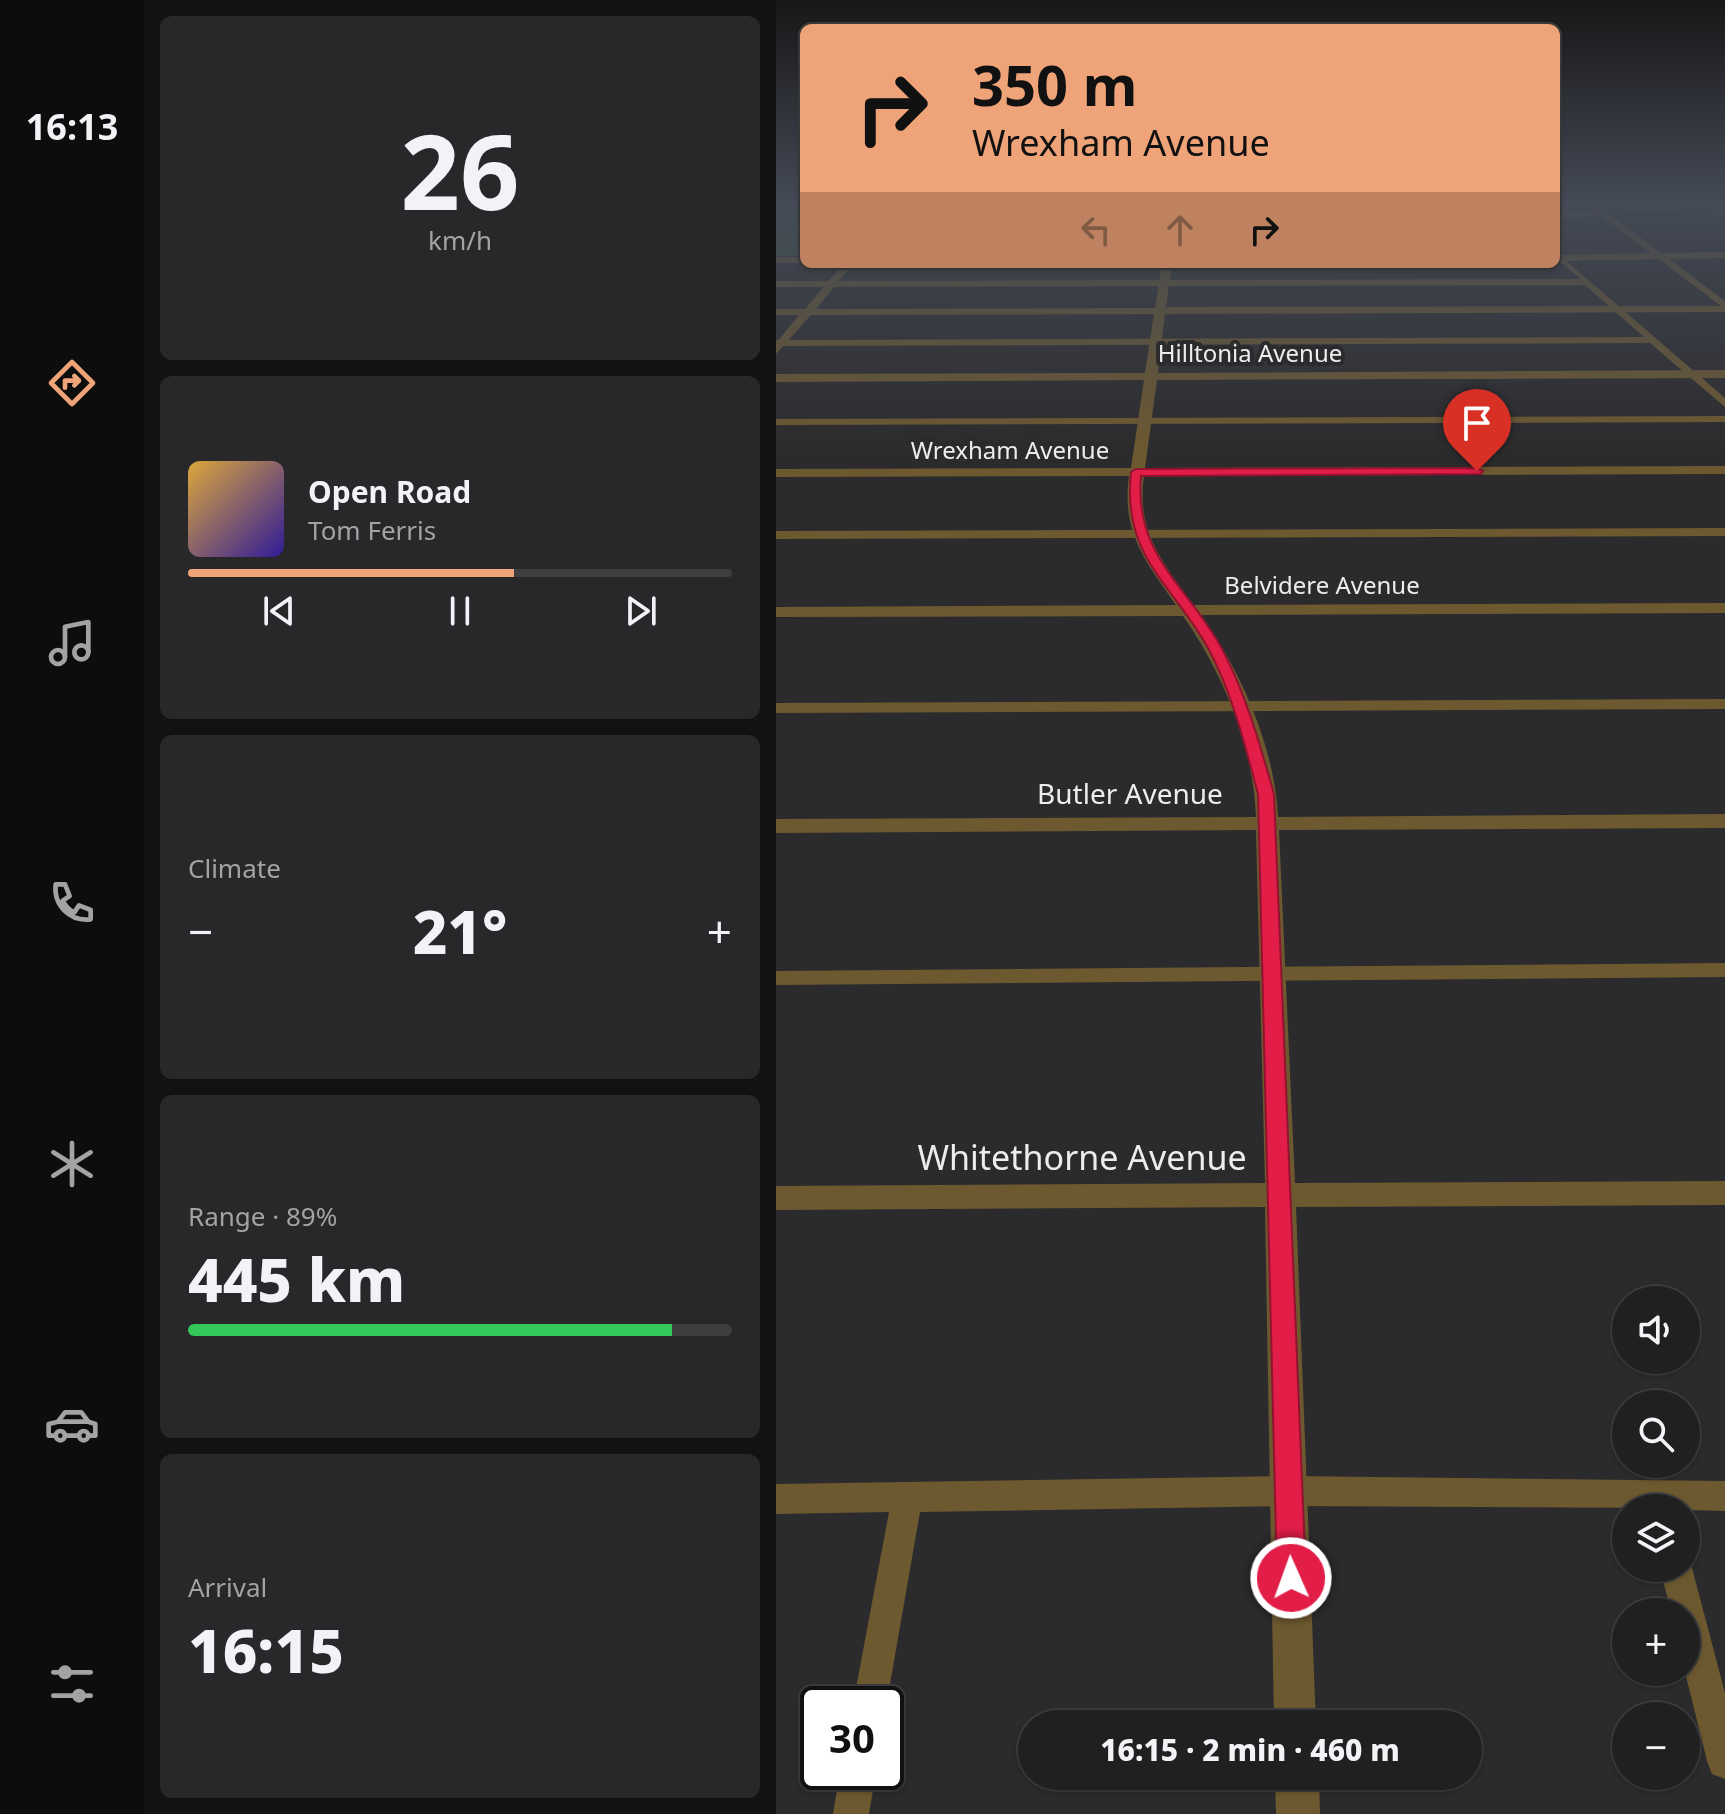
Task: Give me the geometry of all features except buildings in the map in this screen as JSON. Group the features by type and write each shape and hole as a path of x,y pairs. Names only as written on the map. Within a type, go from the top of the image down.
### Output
{"street":[{"path":"778,346 828,288"},
{"path":"1163,288 1133,501 1148,553 1215,648 1239,706 1266,794 1295,1710"},
{"path":"1699,288 1725,307"},
{"path":"776,312 1725,307"},
{"name":"Hilltonia Avenue","path":"776,378 1725,374"},
{"name":"Wrexham Avenue","path":"776,473 1725,470"},
{"name":"Belvidere Avenue","path":"776,612 1725,608"},
{"name":"Butler Avenue","path":"776,826 1725,821"},
{"name":"Whitethorne Avenue","path":"776,1198 1725,1193"},
{"path":"1297,1790 1298,1814"}],"lane":[{"path":"1594,288 1725,404"},
{"path":"778,346 1653,340"},
{"path":"776,422 1725,419"},
{"path":"776,535 1725,532"},
{"path":"776,708 1725,704"},
{"path":"776,978 1725,970"},
{"path":"776,1499 1289,1491 1612,1500"},
{"path":"1700,1498 1725,1496"},
{"path":"873,1686 907,1497"},
{"path":"1680,1582 1725,1761"},
{"path":"851,1814 855,1790"}],"route":[{"path":"1291,1578 1266,794 1248,728 1215,648 1148,553 1133,501 1136,472 1477,471"}]}
